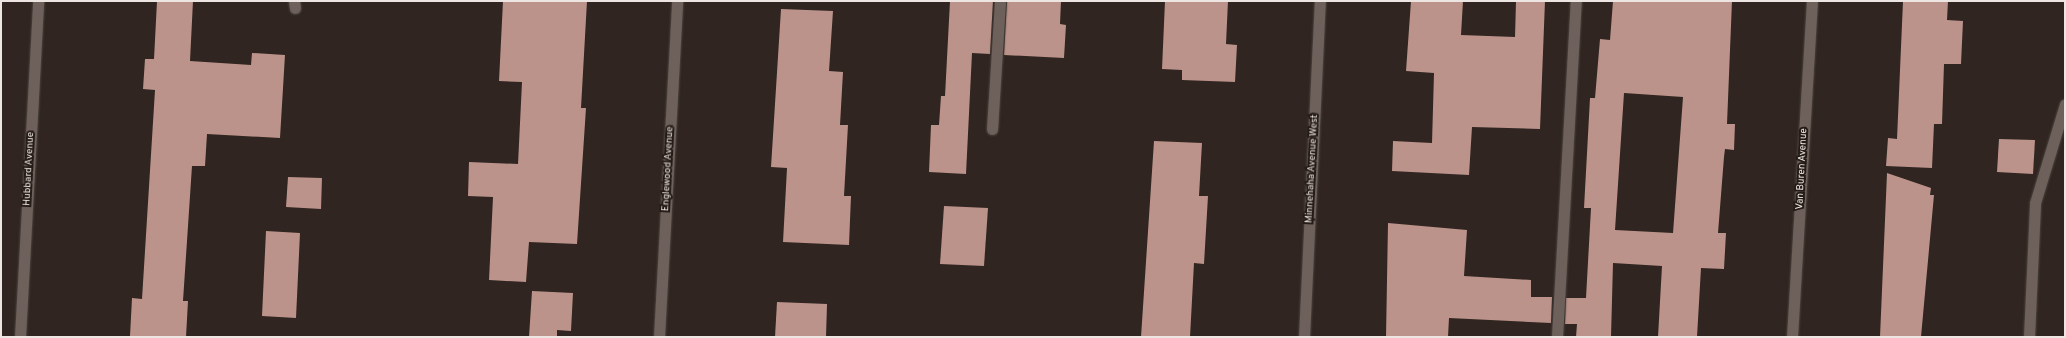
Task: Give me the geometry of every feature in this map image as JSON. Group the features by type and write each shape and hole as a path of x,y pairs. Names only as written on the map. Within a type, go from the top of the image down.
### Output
{"street":[{"name":"Hubbard Avenue","path":"20,337 38,1"},
{"name":"Englewood Avenue","path":"659,337 677,1"},
{"path":"992,129 1000,1"},
{"name":"Minnehaha Avenue West","path":"1304,337 1320,1"},
{"path":"1557,337 1576,1"},
{"name":"Van Buren Avenue","path":"1792,337 1812,1"},
{"path":"2029,337 2035,203 2065,104"}],"building":[{"path":"157,1 193,1 190,61 251,65 252,53 285,55 280,138 207,134 205,166 192,166 183,301 188,301 186,337 130,336 132,298 142,299 155,90 143,89 145,59 154,59"},
{"path":"503,1 587,1 581,108 586,108 577,244 529,242 526,282 489,280 493,197 468,196 469,162 518,164 522,82 499,81"},
{"path":"950,1 993,1 990,54 972,53 966,174 929,172 931,125 939,125 941,96 945,96"},
{"path":"1007,1 1061,1 1060,24 1066,25 1064,58 1004,55"},
{"path":"1165,1 1228,1 1226,44 1237,45 1235,82 1182,80 1182,70 1162,69"},
{"path":"1411,1 1463,1 1461,35 1515,37 1516,1 1545,1 1540,129 1472,127 1469,175 1392,171 1393,141 1432,143 1434,73 1406,71"},
{"path":"1613,1 1732,1 1727,124 1735,124 1734,150 1725,149 1718,233 1726,233 1724,269 1701,268 1697,337 1658,337 1662,266 1613,263 1611,337 1576,337 1577,324 1565,324 1566,298 1586,298 1591,208 1584,208 1590,98 1595,98 1600,39 1610,40","holes":["1624,93 1683,97 1673,233 1615,230"]},
{"path":"1903,1 1948,1 1947,20 1963,21 1961,64 1944,64 1942,124 1934,124 1932,168 1886,166 1888,138 1897,139"},
{"path":"781,9 833,11 829,71 843,72 840,125 848,125 844,196 851,196 849,245 783,242 787,168 771,167"},
{"path":"1999,139 2035,140 2033,174 1997,172"},
{"path":"1154,141 1202,143 1199,196 1208,196 1204,264 1194,263 1190,337 1141,337"},
{"path":"1887,173 1931,188 1930,195 1934,195 1921,337 1880,337"},
{"path":"288,177 322,178 321,209 286,207"},
{"path":"944,206 988,208 984,266 940,264"},
{"path":"1388,223 1467,230 1464,276 1531,280 1531,297 1552,297 1551,323 1449,318 1448,337 1386,337"},
{"path":"266,231 300,233 296,318 262,316"},
{"path":"532,291 573,293 571,331 557,330 557,337 529,337"},
{"path":"777,302 827,304 826,337 775,337"}]}
